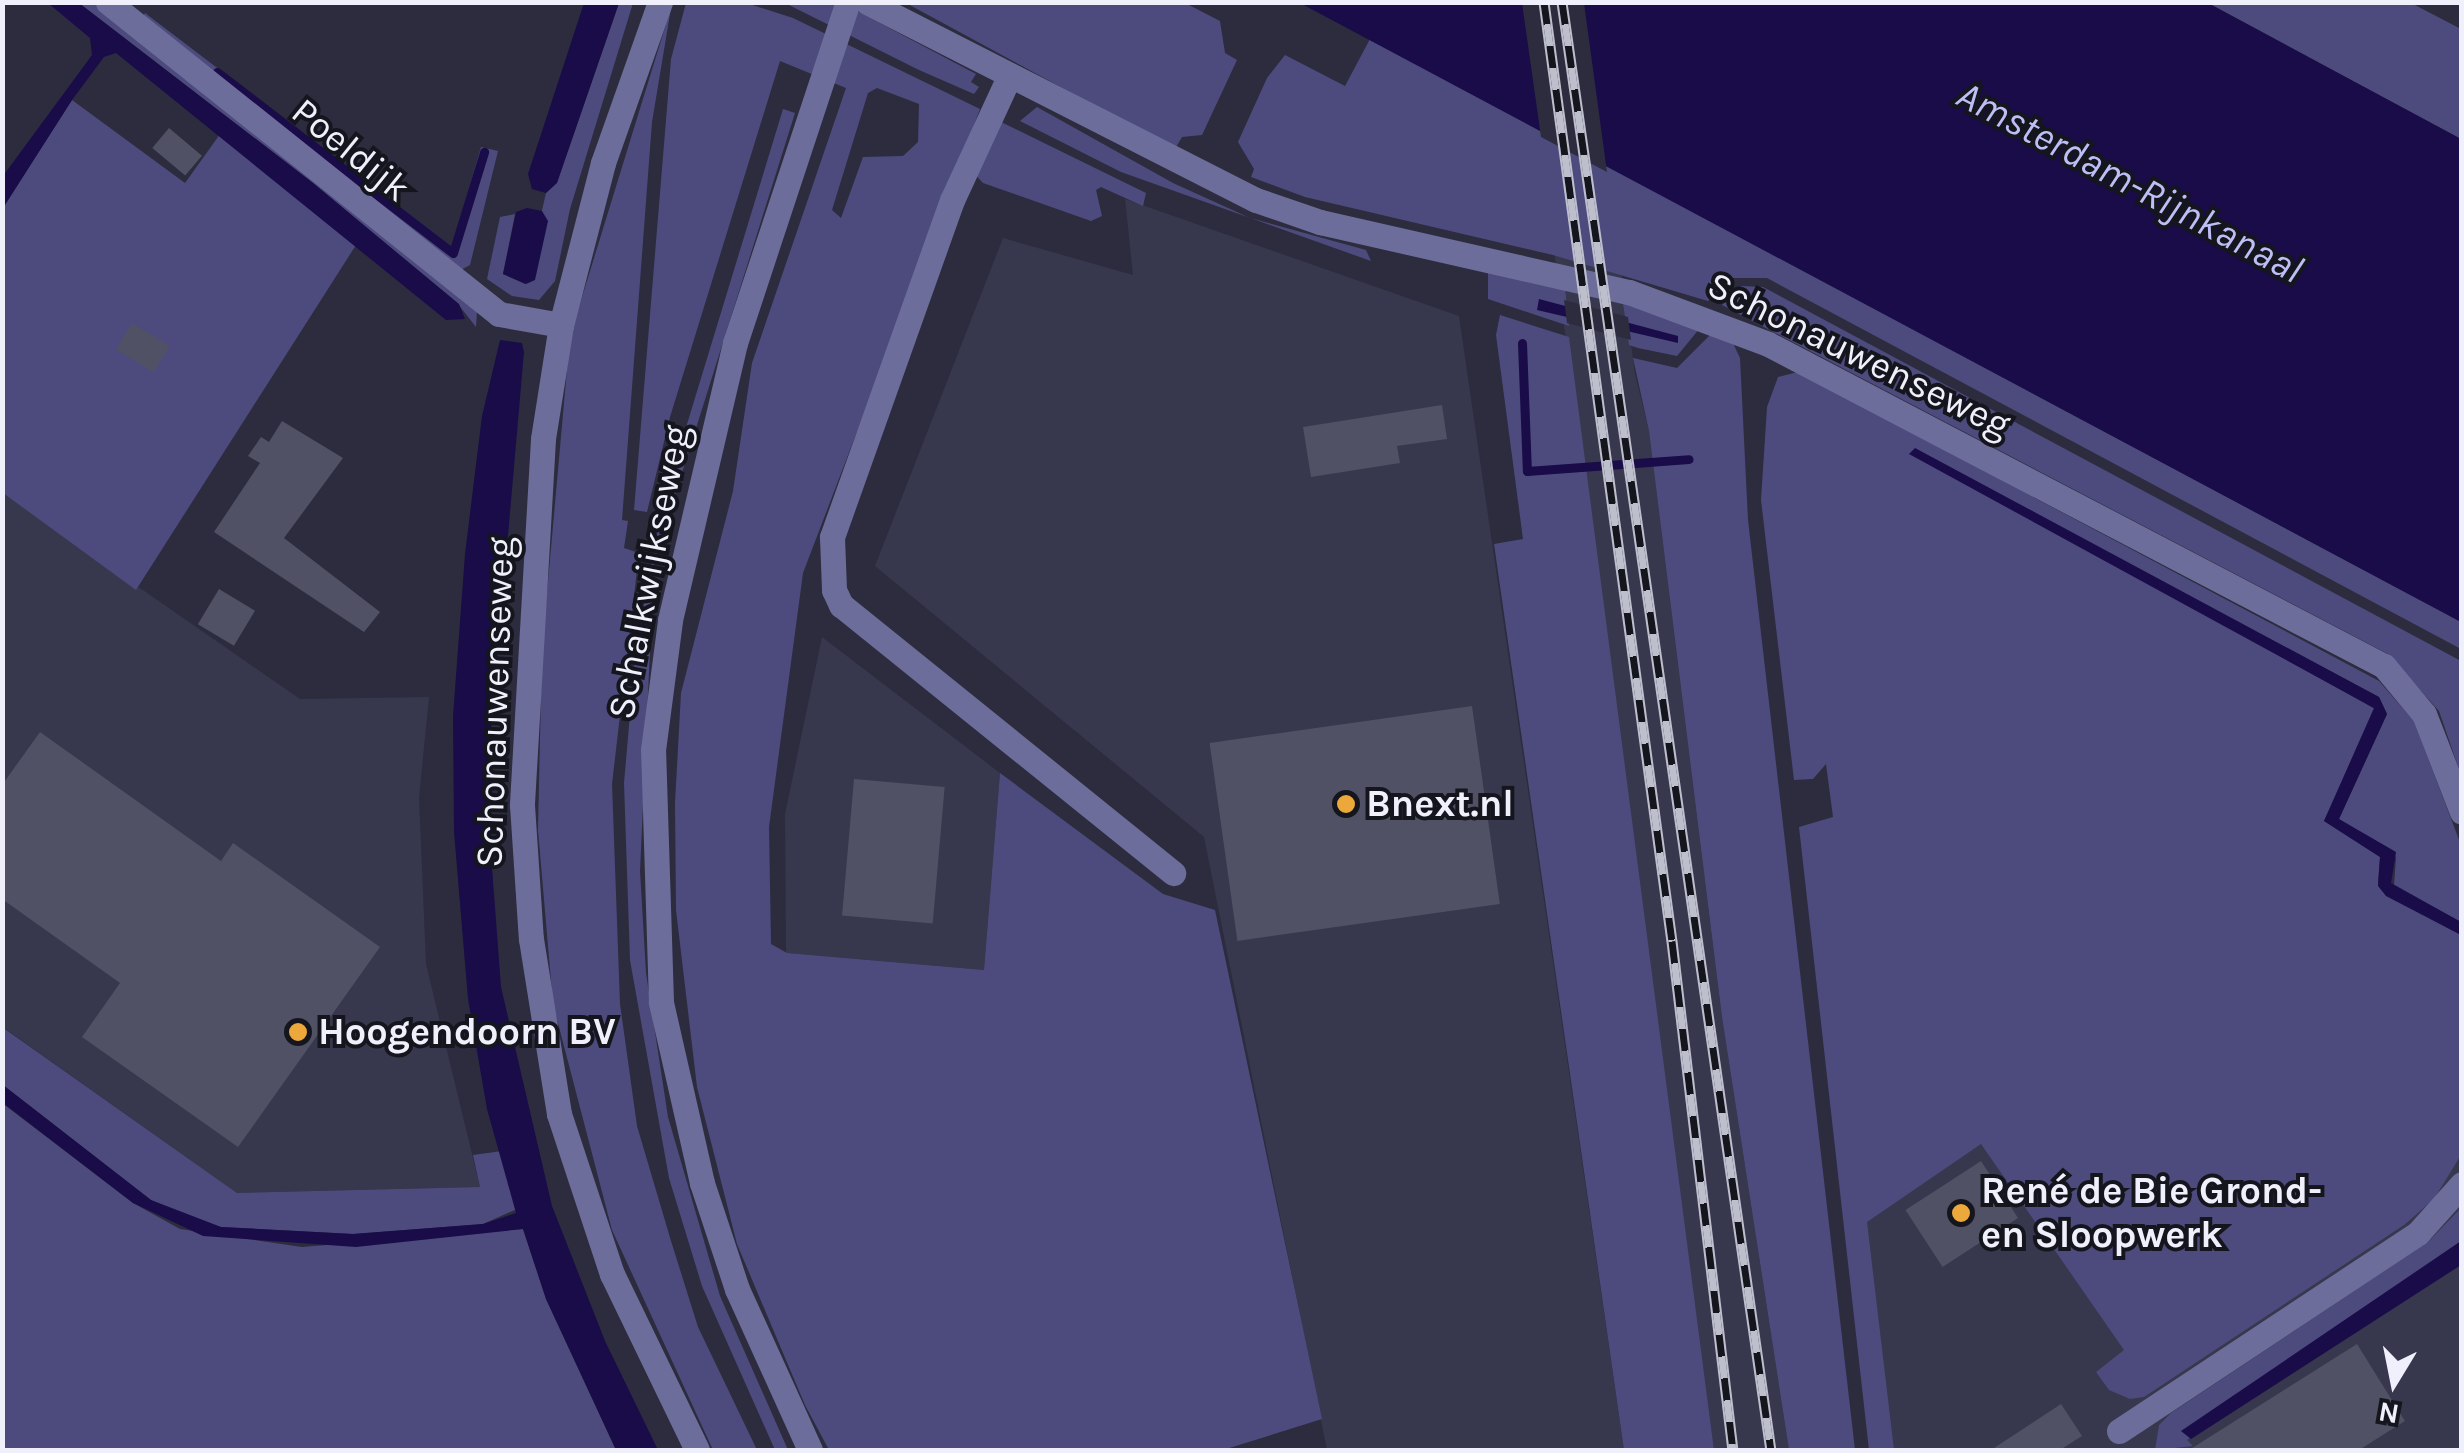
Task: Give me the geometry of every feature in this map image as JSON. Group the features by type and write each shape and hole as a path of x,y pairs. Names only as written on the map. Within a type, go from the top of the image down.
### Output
{"street":[{"name":"Poeldijk","path":"108,2 499,314 561,325"},
{"name":"Schonauwenseweg","path":"660,2 603,163 561,325 543,439 522,805 531,939 558,1114 612,1274 696,1450"},
{"name":"Schalkwijkseweg","path":"810,1450 737,1288 702,1183 660,1002 653,750 670,620 695,500 735,343 848,2"},
{"name":"Schonauwenseweg","path":"867,2 1206,179 1304,216 1543,268 1768,344 2384,666 2424,714 2462,812"},
{"path":"1008,79 952,200 832,537 834,590 841,604 1173,874"},
{"path":"2120,1431 2418,1233 2462,1184"}],"shaded area":[{"path":"79,3 99,3 477,311 476,327 458,304 313,183"},
{"path":"619,3 633,3 570,209 555,281 539,300 512,296 487,279 500,217 515,214 503,274 525,284 546,193 557,182"},
{"path":"686,3 746,3 793,18 980,109 803,573 769,827 771,944 787,953 984,970 1000,773 1163,894 1215,910 1322,1419 1223,1450 829,1450 805,1405 737,1244 697,1087 676,910 675,803 681,693 733,491 752,363 846,88 780,61 670,417 647,512 634,510 671,59","holes":["877,88 919,104 918,142 903,156 863,157 841,218 832,210 868,93"]},
{"path":"785,3 842,3 976,74 971,82 979,87 974,94"},
{"path":"906,3 1185,3 1220,21 1225,53 1237,60 1202,135 1182,137 1175,149"},
{"path":"1521,3 1585,3 1635,374 1649,431 1722,1017 1789,1450 1714,1450"},
{"path":"2208,3 2411,3 2461,29 2461,139"},
{"path":"671,8 652,122 622,520 628,521 624,548 639,553 612,784 620,1004 637,1126 671,1241 698,1327 757,1450 713,1450 612,1230 553,1004 538,830 542,649 570,336"},
{"path":"145,13 452,247 481,147 498,151 470,265 457,272 140,22"},
{"path":"1370,39 2461,622 2461,649 1767,278 1733,278 1708,301 1553,255 1305,197 1251,177 1254,169 1238,142 1267,78 1285,55 1345,86"},
{"path":"72,100 185,183 223,130 356,245 136,590 3,493 3,208"},
{"path":"1037,107 1173,183 1249,218 1121,172 1020,121"},
{"path":"783,109 795,113 654,562 640,871 646,973 668,1117 720,1296 788,1450 775,1450 702,1286 669,1178 630,960 624,783 636,646 663,503"},
{"path":"1001,122 1146,193 1143,206 1101,187 1096,190 1102,216 1091,221 983,183 972,171"},
{"path":"1125,199 1459,316 1624,1450 1327,1450 1204,837 875,566 1003,238 1133,275"},
{"path":"1251,218 1366,250 1371,261"},
{"path":"1488,271 1565,288 1569,326 1488,299"},
{"path":"1741,286 1763,287 2461,661 2461,775 2439,711 2388,654 1722,305"},
{"path":"1623,303 1700,328 1677,356 1638,348 1629,345"},
{"path":"1500,315 1569,337 1714,1450 1624,1450 1494,544 1523,539 1496,335"},
{"path":"1712,333 1731,339 1740,358 1748,520 1855,1450 1789,1450 1722,1017 1649,431 1633,358 1677,368"},
{"path":"1798,372 2379,681 2414,721 2461,845 2461,922 2394,886 2396,857 2339,819 2387,714 2379,697 1911,449 2375,709 2324,821 2380,857 2378,882 2386,895 2461,935 2461,1155 2434,1199 2404,1225 2144,1397 2130,1399 2109,1390 2096,1372 2124,1350 1981,1144 1867,1222 1894,1450 1869,1450 1799,827 1833,817 1826,764 1813,779 1794,780 1761,500 1767,407 1778,377"},
{"path":"3,493 300,699 429,697 419,798 426,964 480,1187 237,1193 3,1027"},
{"path":"822,637 1000,773 984,970 786,953 785,814"},
{"path":"2,1027 237,1193 480,1187 473,1155 502,1151 517,1209 483,1224 353,1234 221,1227 182,1217 151,1200 3,1085"},
{"path":"2461,1033 2461,1450 1881,1450 1853,1192 1998,1103"},
{"path":"2,1103 133,1203 180,1229 302,1247 523,1229 546,1299 616,1450 3,1450"},
{"path":"2461,1208 2461,1241 2187,1440 2193,1446 2155,1450 2159,1425 2171,1413 2428,1242"}],"water":[{"path":"48,3 79,3 313,183 459,304 465,319 446,320 116,53 104,57 72,100 3,208 3,176 92,55 90,38"},
{"path":"584,3 619,3 557,183 546,193 532,189 528,174"},
{"name":"Amsterdam-Rijnkanaal","path":"1300,3 2208,3 2461,139 2461,622"},
{"path":"527,208 542,211 548,221 535,280 526,284 503,274 516,212"},
{"path":"1539,299 1678,336 1678,343 1537,310"},
{"path":"500,340 522,343 524,352 486,788 501,987 552,1206 605,1341 658,1450 616,1450 546,1299 523,1229 356,1247 203,1236 133,1203 3,1103 3,1085 151,1200 221,1227 353,1234 483,1224 516,1213 487,1109 468,999 454,832 453,716 465,554 482,416"},
{"path":"1915,448 2379,697 2387,714 2339,819 2396,852 2391,883 2461,922 2461,935 2386,896 2378,886 2380,857 2324,821 2374,708 1909,454"},
{"path":"2461,1241 2461,1265 2191,1439 2181,1431"}],"pier":[{"path":"1522,3 1584,3 1607,172 1541,137"},
{"path":"1564,300 1628,317 1631,340 1567,323"}],"building":[{"path":"169,128 202,156 185,176 152,148"},
{"path":"132,323 170,346 154,372 116,350"},
{"path":"1442,405 1447,439 1397,446 1400,463 1311,477 1303,427"},
{"path":"282,421 343,458 284,538 380,612 364,632 214,532 260,463 248,456 261,437 269,442"},
{"path":"219,589 255,611 234,646 198,624"},
{"path":"1472,706 1500,904 1237,941 1210,743"},
{"path":"40,732 221,861 233,843 380,947 238,1147 82,1037 120,983 2,899 2,785"},
{"path":"854,779 945,787 933,923 842,915"},
{"path":"1981,1161 2018,1218 1943,1267 1906,1210"},
{"path":"2357,1344 2405,1421 2359,1450 2189,1450"},
{"path":"2061,1404 2082,1436 2060,1450 1991,1450"}],"waterway":[{"path":"217,72 453,253 484,152"},
{"path":"1522,343 1527,471 1689,459"}],"railway":[{"path":"1544,2 1672,941 1733,1450"},
{"path":"1562,2 1771,1450"}],"place":[{"name":"Bnext.nl","path":"1346,804"},
{"name":"Hoogendoorn BV","path":"298,1032"},
{"name":"René de Bie Grond- en Sloopwerk","path":"1961,1213"}]}
